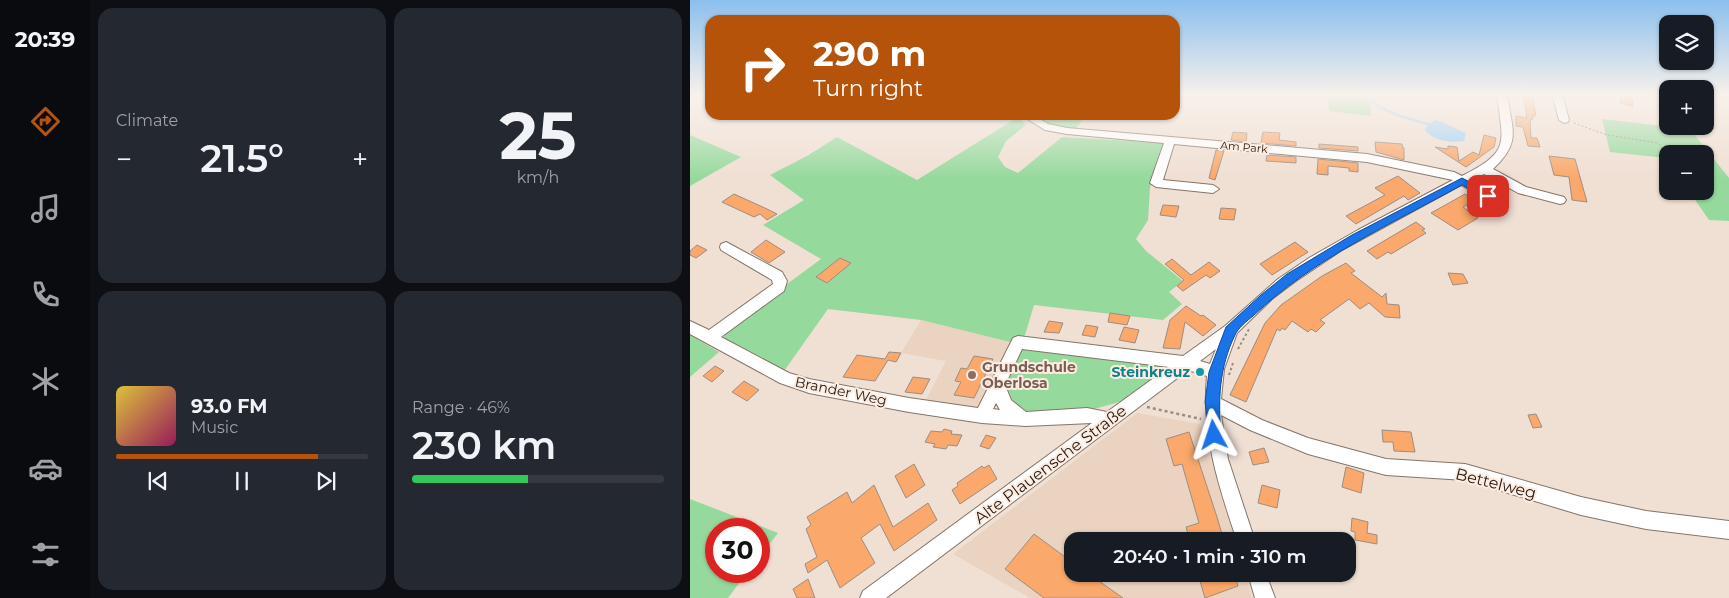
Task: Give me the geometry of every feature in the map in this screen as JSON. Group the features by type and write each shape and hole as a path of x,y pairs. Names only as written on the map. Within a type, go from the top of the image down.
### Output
{"street":[{"name":"Am Park","path":"1038,122 1045,126 1067,131 1367,158 1454,176 1499,202"},
{"name":"Alte Plauensche Straße","path":"870,598 1230,330 1291,277 1356,238 1484,169 1502,154 1508,140 1506,122"},
{"path":"1170,141 1156,182 1213,189"},
{"path":"1484,169 1522,190 1560,200"},
{"path":"710,337 779,286 780,281 777,276 726,247"},
{"name":"Brander Weg","path":"690,327 785,378 809,386 909,405 982,416 1025,419 1088,415 1107,420"},
{"path":"1230,330 1222,376 1212,402 1213,422 1222,469 1243,532"},
{"path":"982,416 1018,342 1186,363 1222,376"},
{"path":"998,386 1009,412 1025,419"},
{"name":"Bettelweg","path":"1212,402 1256,424 1308,446 1386,467 1465,472 1581,506 1646,520 1729,530"},
{"path":"1260,582 1265,598"}],"path":[{"path":"1569,122 1607,135 1658,143 1660,145"},
{"path":"1236,352 1250,327"},
{"path":"1222,376 1234,361"},
{"path":"1130,403 1213,422"}],"shaded area":[{"path":"921,320 1014,343 979,409 926,400 946,361 901,353"},
{"path":"1137,413 1200,424 1233,532 1064,532 1064,582 1248,582 1252,598 1030,598 953,554"}],"green space":[{"path":"1010,122 1023,122 1026,125 1006,141 998,157 1005,167 1018,173 1062,137 1167,143 1150,188 1148,220 1136,239 1146,251 1183,281 1169,292 1182,304 1163,320 1034,305 1025,335 1014,343 921,320 828,309 784,371 723,342 726,329 821,259 763,225 804,200 770,175 807,156 837,137 917,180"},
{"path":"1041,122 1081,122 1075,130 1047,126"},
{"path":"1603,122 1628,122 1659,125 1659,135 1695,135 1703,145 1659,145 1659,157 1610,152"},
{"path":"690,135 741,157 690,186"},
{"path":"1714,159 1729,178 1729,221 1709,220 1695,200 1714,200"},
{"path":"690,335 719,352 690,377"},
{"path":"1021,348 1163,366 1166,371 1130,399 1094,409 1030,414 1020,413 1007,400 1003,387"},
{"path":"690,499 739,518 705,518 705,583 739,583 728,598 690,598"},
{"path":"770,530 778,533 770,544"}],"water":[{"path":"1441,122 1466,133 1464,141 1453,142 1433,137 1425,130 1428,124"}],"building":[{"path":"1516,122 1530,122 1531,138 1537,138 1540,147 1528,146 1523,127 1516,126"},
{"path":"1233,132 1247,133 1246,142 1231,140"},
{"path":"1263,132 1280,133 1279,140 1296,142 1296,146 1261,143"},
{"path":"1484,135 1496,138 1494,147 1466,167 1435,147 1448,149 1448,146 1457,147 1459,161 1473,152 1479,155"},
{"path":"1375,142 1402,144 1404,160 1376,152"},
{"path":"1319,144 1358,147 1358,151 1319,148"},
{"path":"1216,150 1224,151 1215,180 1209,178"},
{"path":"1267,155 1296,157 1296,163 1266,161"},
{"path":"1549,156 1575,159 1587,202 1572,200 1569,177 1554,175"},
{"path":"1318,159 1358,163 1358,172 1349,171 1349,168 1328,166 1328,175 1317,174"},
{"path":"1398,176 1420,193 1408,200 1404,196 1356,224 1346,216 1385,195 1375,188"},
{"path":"734,194 777,214 767,220 760,214 754,217 722,202"},
{"path":"1465,194 1475,201 1463,207 1478,218 1458,230 1431,213"},
{"path":"1163,205 1179,206 1176,217 1160,215"},
{"path":"1221,208 1236,209 1234,220 1219,219"},
{"path":"1416,222 1425,229 1422,230 1426,233 1391,254 1388,252 1377,259 1367,251"},
{"path":"766,240 785,252 769,263 751,252"},
{"path":"1295,242 1308,252 1272,275 1260,264"},
{"path":"697,245 707,250 696,258 690,255 690,251"},
{"path":"840,258 851,263 827,283 816,277"},
{"path":"1172,259 1191,275 1209,262 1220,271 1210,278 1206,275 1183,291 1177,286 1184,280 1165,264"},
{"path":"1346,263 1355,271 1351,273 1382,297 1386,293 1387,304 1399,305 1400,318 1385,317 1369,303 1360,309 1349,299 1320,320 1325,323 1316,332 1311,329 1308,332 1292,321 1285,330 1282,328 1280,331 1277,329 1246,402 1230,395 1265,323 1281,305 1322,276"},
{"path":"1448,273 1463,274 1468,283 1453,285"},
{"path":"1186,306 1216,325 1203,336 1185,322 1180,349 1163,348 1170,320"},
{"path":"1110,313 1130,316 1127,325 1108,322"},
{"path":"1049,321 1063,323 1059,333 1044,332"},
{"path":"1086,325 1098,327 1095,337 1082,335"},
{"path":"1124,327 1139,330 1135,343 1119,340"},
{"path":"889,352 901,353 896,362 888,360 875,381 843,377 857,355 885,359"},
{"name":"Grundschule Oberlosa","path":"974,356 993,359 974,398 954,395 961,382 955,381 961,368 967,369"},
{"path":"715,366 724,371 712,382 703,376"},
{"path":"913,377 930,379 922,394 905,392"},
{"path":"744,381 759,390 747,401 732,392"},
{"path":"1536,414 1542,427 1533,428 1528,415"},
{"path":"944,429 952,431 951,434 962,435 957,446 948,445 946,449 933,447 935,444 925,442 931,431 942,432"},
{"path":"1382,430 1411,432 1415,452 1394,451 1393,442 1383,442"},
{"path":"1189,432 1221,532 1187,532 1186,527 1199,523 1182,464 1174,466 1166,439"},
{"path":"986,435 996,438 989,449 980,446"},
{"path":"1264,448 1269,462 1253,465 1249,452"},
{"path":"914,464 925,485 906,498 895,476"},
{"path":"989,465 997,479 960,504 952,490 958,486 957,483 982,466 984,468"},
{"path":"1346,467 1364,473 1361,493 1342,487"},
{"path":"874,485 893,527 928,503 937,520 894,551 880,524 861,538 875,563 840,588 827,560 808,573 805,564 817,557 806,529 811,525 807,517 847,492 852,503"},
{"path":"1262,485 1280,490 1277,508 1258,503"},
{"path":"1352,518 1368,522 1367,533 1377,535 1377,544 1356,540 1356,532 1351,531"},
{"path":"1034,534 1064,556 1064,582 1100,582 1123,598 1044,598 1005,569"},
{"path":"808,579 815,598 797,598 793,589"},
{"path":"1200,582 1237,582 1238,586 1205,598"}],"waterway":[{"path":"1421,122 1428,124"}],"place":[{"name":"Steinkreuz","path":"1200,372"},
{"name":"Grundschule Oberlosa","path":"972,375"}],"route":[{"path":"1214,435 1212,402 1215,372 1230,330 1265,298 1291,277 1356,238 1462,181 1488,196"}]}
